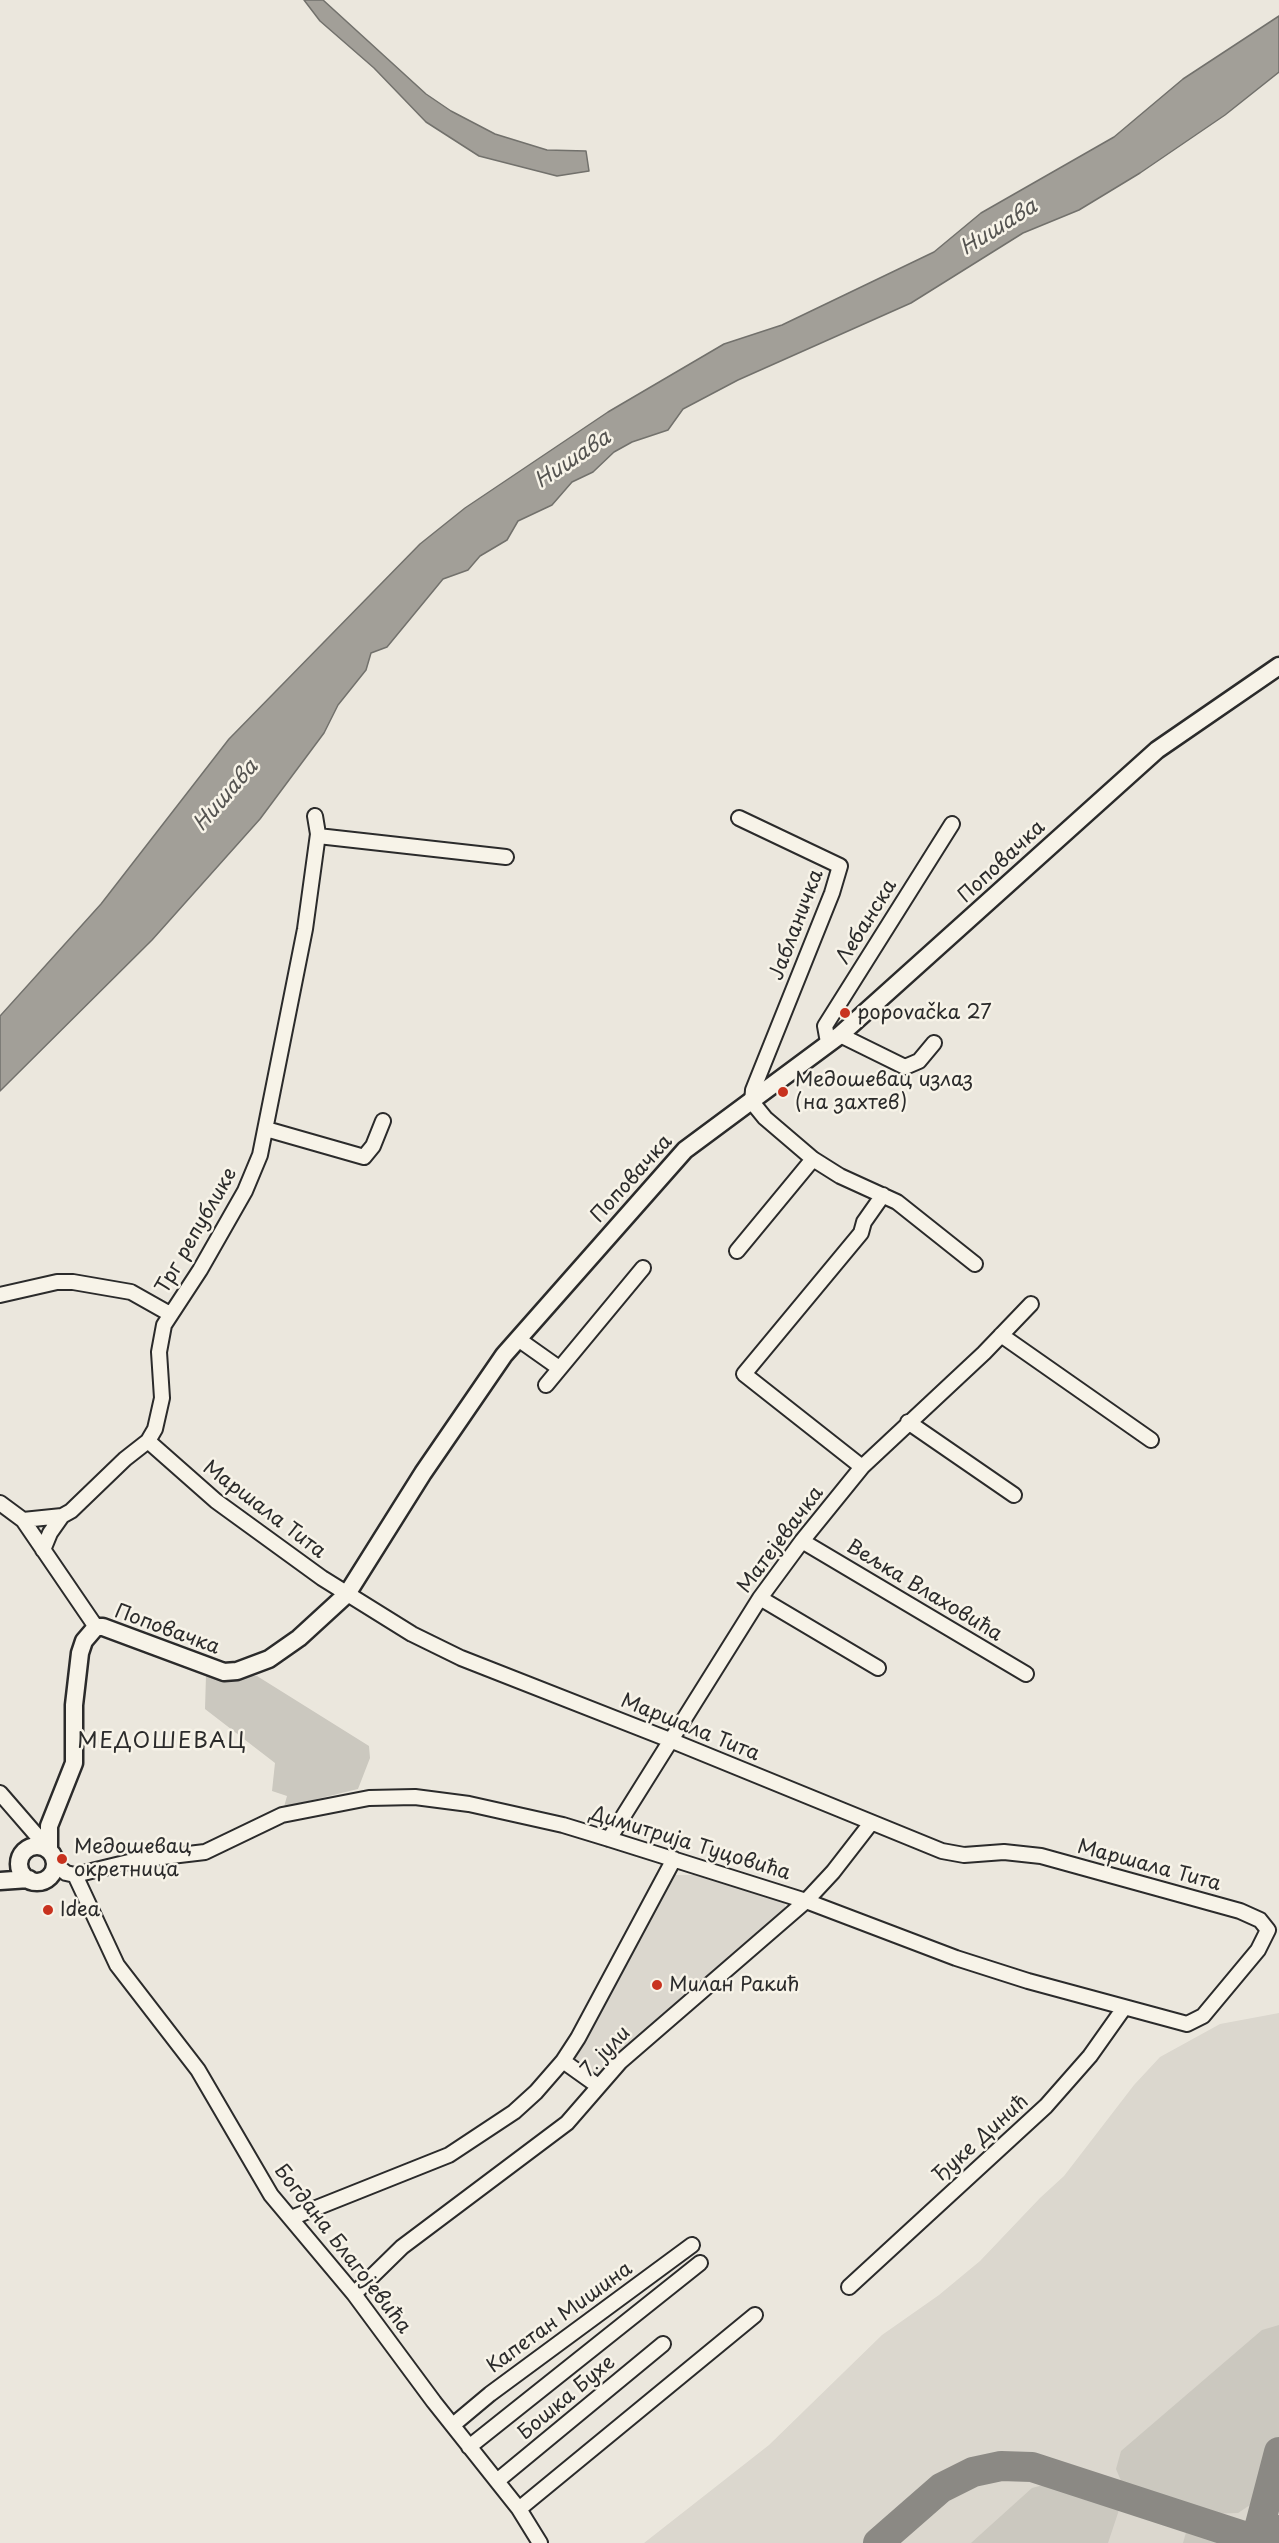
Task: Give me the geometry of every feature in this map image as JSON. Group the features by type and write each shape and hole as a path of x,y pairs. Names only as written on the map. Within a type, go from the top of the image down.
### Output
{"street":[{"name":"Поповачка","path":"96,1627 103,1627 219,1672 230,1672 269,1659 285,1649 331,1611 347,1594 423,1473 518,1339 685,1150 835,1039 1157,750 1279,666"},
{"name":"Трг републике","path":"62,1516 80,1504 118,1466 148,1441 160,1413 161,1337 170,1314 200,1270 245,1191 260,1155 304,929 318,836 315,816"},
{"name":"Јабланичка","path":"739,818 840,866 832,893 753,1090 752,1102"},
{"name":"Лебанска","path":"835,1039 825,1033 825,1026 952,824"},
{"path":"318,836 506,857"},
{"path":"835,1039 905,1067 919,1061 934,1043"},
{"path":"752,1102 765,1118 813,1159 840,1176 897,1202 975,1264"},
{"path":"266,1129 364,1157 374,1146 383,1121"},
{"path":"737,1251 813,1159"},
{"path":"862,1467 744,1374 861,1233 864,1222 883,1196"},
{"path":"546,1385 643,1268"},
{"path":"0,1295 57,1282 73,1282 131,1292 170,1314"},
{"name":"Матејевачка","path":"609,1839 760,1598 802,1541 862,1467 1031,1304"},
{"path":"1001,1335 1150,1440"},
{"path":"518,1339 559,1368"},
{"path":"908,1422 1014,1495"},
{"name":"Маршала Тита","path":"148,1441 216,1501 347,1594 412,1634 461,1658 942,1851 964,1855 1004,1852 1041,1856 1240,1911 1260,1920 1268,1930"},
{"path":"0,1503 23,1520 96,1627 84,1641 80,1653 74,1705 74,1763 52,1856 41,1881 0,1881"},
{"path":"23,1520 62,1516"},
{"path":"43,1550 50,1533 62,1516"},
{"name":"Вељка Влаховића","path":"802,1541 1026,1674"},
{"path":"760,1598 878,1668"},
{"name":"Богдана Благојевића","path":"0,1793 52,1856 117,1965 198,2070 271,2195 354,2294 469,2447 519,2509 540,2543"},
{"name":"Димитрија Туцовића","path":"52,1856 136,1860 205,1852 282,1815 302,1809 387,1796 469,1804 553,1822 609,1839 806,1901 956,1958 1124,2008 1187,2024 1203,2016 1258,1950 1268,1930"},
{"name":"7. јули","path":"354,2294 402,2247 567,2123 620,2062 806,1901 833,1872 871,1823"},
{"path":"0,1881 20,1860 26,1850 52,1856"},
{"path":"291,2218 449,2155 514,2112 536,2092 563,2061 674,1859"},
{"path":"20,1860 21,1871 29,1880"},
{"name":"Ђуке Динић","path":"849,2287 1046,2106 1090,2056 1124,2008"},
{"path":"563,2061 598,2086"},
{"name":"Капетан Мишина","path":"453,2426 490,2394 692,2245"},
{"path":"469,2447 700,2263"},
{"path":"519,2509 755,2315"},
{"name":"Бошка Бухе","path":"497,2481 663,2344"}],"shaded area":[{"path":"206,1675 257,1676 369,1746 370,1758 358,1789 284,1807 287,1796 272,1791 275,1763 205,1709"},
{"name":"Милан Ракић","path":"673,1875 694,1875 784,1902 786,1909 596,2078 573,2061"},
{"path":"1279,2013 1279,2543 644,2543 769,2445 882,2335 939,2295 980,2261 1064,2176 1134,2085 1160,2057 1220,2024"},
{"path":"1279,2325 1279,2437 1266,2489 1259,2499 1238,2513 1211,2514 1132,2490 1122,2483 1116,2469 1121,2451 1262,2330"},
{"path":"1047,2484 1120,2507 1108,2543 971,2543 1032,2488"},
{"path":"1187,2529 1224,2540 1232,2543 1183,2543"}],"water":[{"path":"304,0 323,0 426,94 451,111 495,134 547,150 586,151 589,171 557,176 479,156 426,122 374,68 320,21"},
{"name":"Нишава","path":"1279,16 1279,72 1225,115 1140,173 1079,210 1023,233 911,303 738,380 683,409 668,430 632,442 614,452 593,472 572,482 552,505 518,521 507,540 480,556 468,570 443,579 387,647 371,653 366,670 338,705 324,733 260,819 152,940 0,1091 0,1016 101,904 229,739 420,544 465,508 608,412 724,344 782,325 934,252 981,213 1114,137 1183,79"}],"taxiway":[{"path":"1262,2543 1256,2540 1279,2452"},
{"path":"878,2543 941,2488 973,2472 1001,2466 1032,2467 1256,2540 1279,2530"}],"place":[{"name":"popovačka 27","path":"845,1013"},
{"name":"Медошевац излаз (на захтев)","path":"783,1092"},
{"name":"Медошевац окретница","path":"62,1859"},
{"name":"Idea","path":"48,1910"},
{"name":"Милан Ракић","path":"657,1985"}],"district":[{"name":"МЕДОШЕВАЦ","path":"162,1742"}]}
